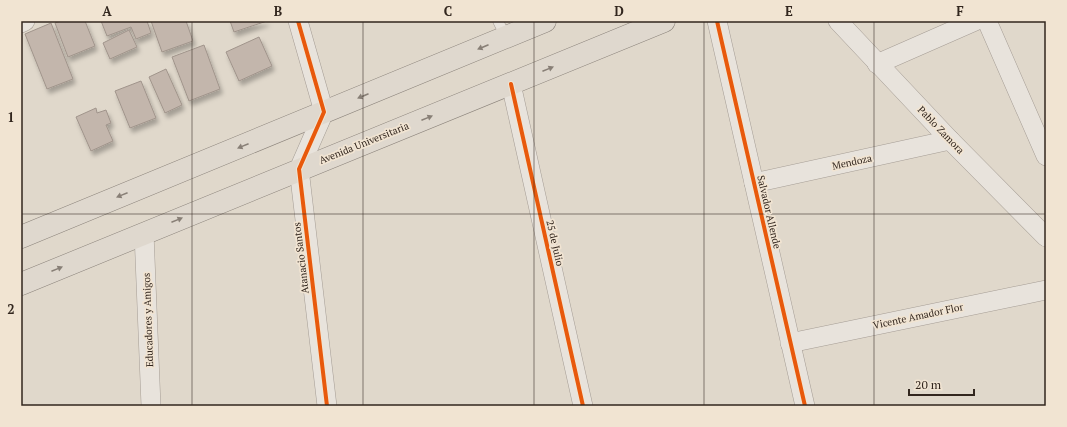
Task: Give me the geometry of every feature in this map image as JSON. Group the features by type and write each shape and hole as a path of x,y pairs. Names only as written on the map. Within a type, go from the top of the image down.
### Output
{"main road":[{"path":"21,237 324,112 502,29 545,21"},
{"name":"Avenida Universitaria","path":"21,284 664,21"}],"street":[{"path":"21,23 25,21"},
{"name":"Salvador Allende","path":"717,21 805,406"},
{"name":"Pablo Zamora","path":"838,21 950,140 1046,237"},
{"path":"877,64 975,21"},
{"path":"988,21 1046,156"},
{"path":"299,169 324,112 302,22"},
{"name":"25 de Julio","path":"511,84 583,406"},
{"name":"Mendoza","path":"754,183 950,140"},
{"name":"Atanacio Santos","path":"299,169 327,406"},
{"name":"Educadores y Amigos","path":"144,233 151,406"},
{"name":"Vicente Amador Flor","path":"790,342 1046,290"}],"building":[{"path":"61,21 85,21 95,46 68,57 55,23"},
{"path":"101,21 147,21 151,33 136,39 131,27 107,36"},
{"path":"151,21 186,21 193,41 162,52"},
{"path":"230,21 267,21 234,32"},
{"path":"51,23 73,79 47,89 25,34"},
{"path":"129,30 137,47 110,59 103,43"},
{"path":"259,37 272,66 239,81 226,52"},
{"path":"204,45 220,89 189,101 172,57"},
{"path":"166,69 182,105 165,113 149,77"},
{"path":"141,81 156,118 130,128 115,91"},
{"path":"96,108 97,113 106,110 111,123 106,125 113,141 91,151 76,117"}],"cycle path":[{"path":"298,21 324,112 299,169 327,406"},
{"path":"717,21 805,406"},
{"path":"511,84 583,406"}]}
